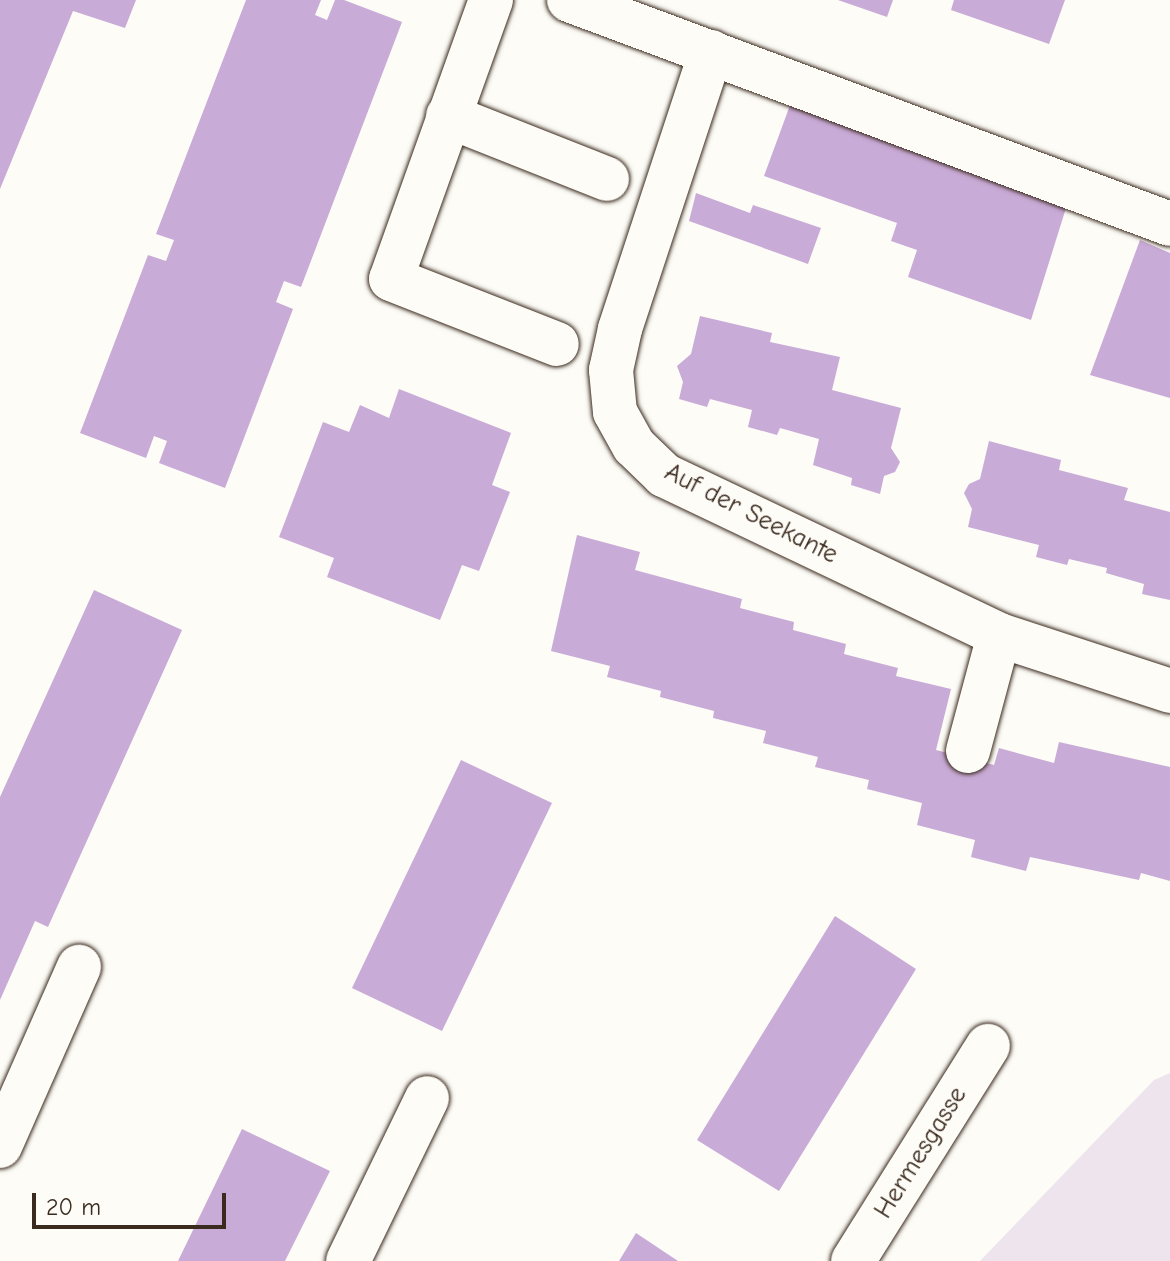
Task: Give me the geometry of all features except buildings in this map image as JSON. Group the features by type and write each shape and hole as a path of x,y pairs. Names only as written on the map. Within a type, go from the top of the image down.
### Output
{"street":[{"path":"491,0 391,279 557,344"},
{"path":"569,0 1170,224"},
{"name":"Auf der Seekante","path":"711,52 620,329 611,370 615,412 634,446 664,475 999,635 1170,691"},
{"path":"448,116 607,179"},
{"path":"968,751 999,635"},
{"path":"0,1146 79,967"},
{"name":"Hermesgasse","path":"853,1261 988,1046"},
{"path":"348,1261 427,1098"}],"shaded area":[{"path":"1170,1073 1170,1261 980,1261 1154,1080"}]}
